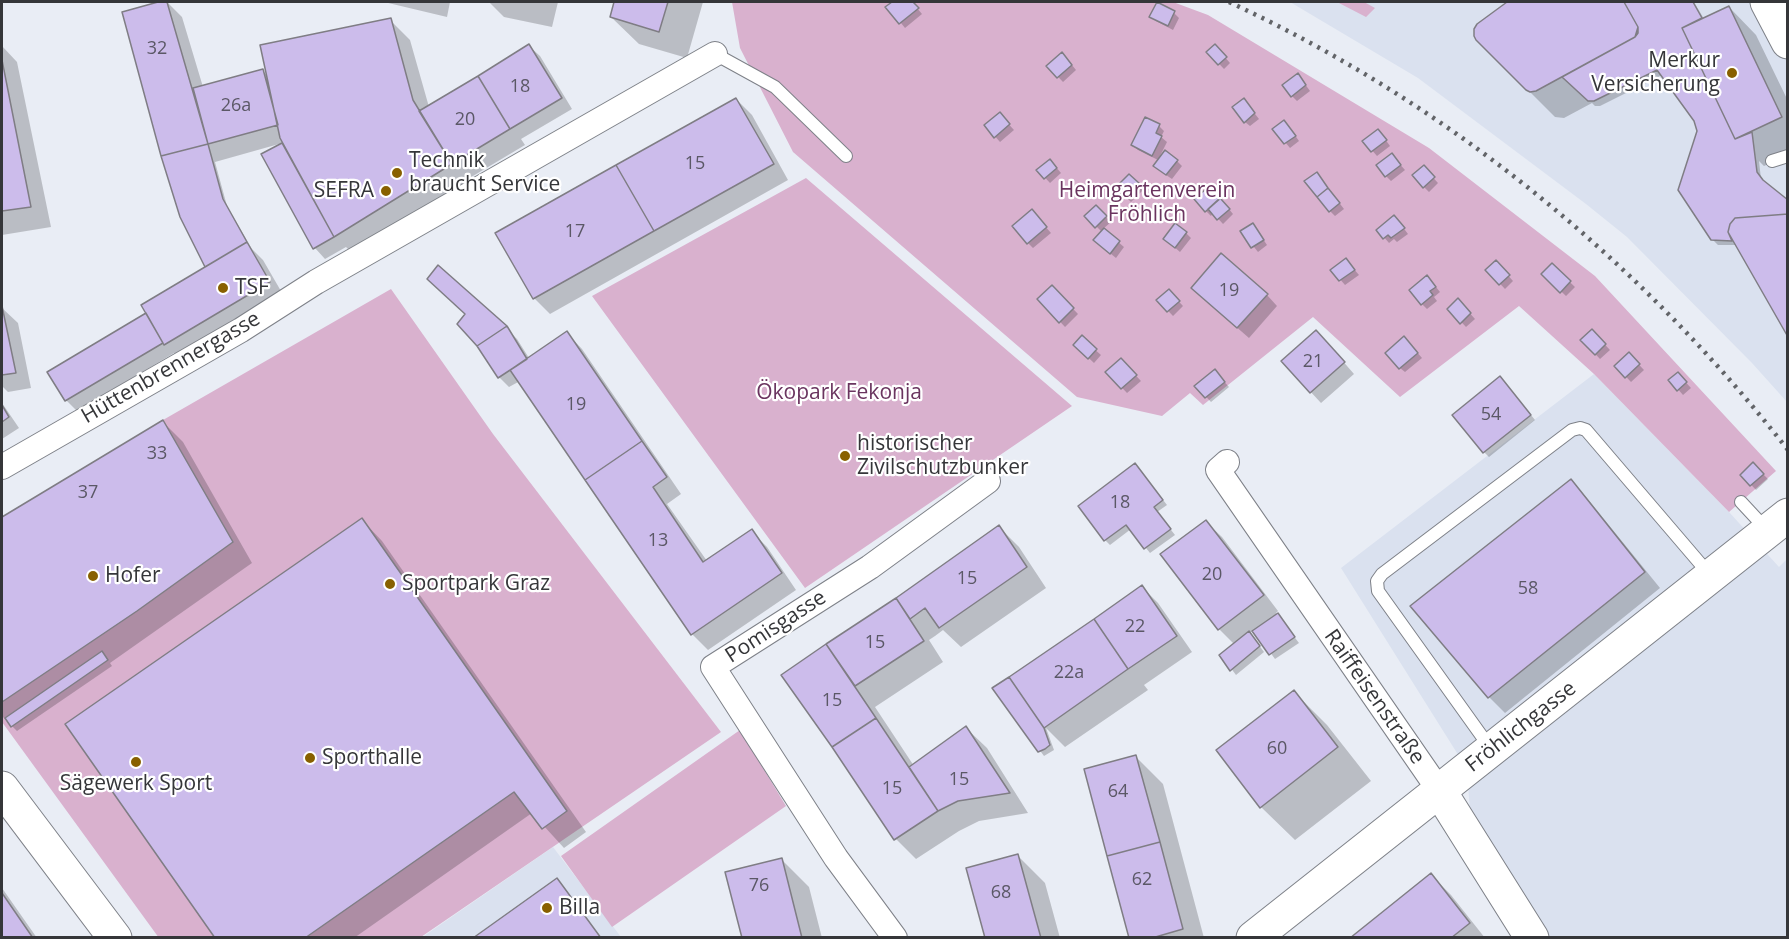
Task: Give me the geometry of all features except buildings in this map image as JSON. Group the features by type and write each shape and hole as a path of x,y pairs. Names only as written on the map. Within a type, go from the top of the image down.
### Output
{"main road":[{"path":"1767,2 1788,42"},
{"name":"Fröhlichgasse","path":"1253,938 1778,523"},
{"path":"2,788 108,935"},
{"name":"Raiffeisenstraße","path":"1439,790 1532,938"}],"street":[{"name":"Hüttenbrennergasse","path":"2,467 241,330 316,282 715,54"},
{"name":"Raiffeisenstraße","path":"1227,462 1218,470 1439,790"},
{"name":"Pomisgasse","path":"895,938 836,858 713,667 870,567 988,481"}],"lane":[{"path":"715,54 775,87 846,156"},
{"path":"1772,161 1788,156"},
{"path":"1492,750 1378,591 1377,581 1382,574 1572,430 1580,428 1586,430 1711,576"},
{"path":"1741,502 1778,523"}],"shaded area":[{"path":"1290,2 1787,2 1787,402 1752,363 1627,237 1586,204 1418,78"},
{"path":"1594,374 1729,512 1779,567 1787,559 1787,937 1532,937 1472,841 1467,769 1341,568"},
{"path":"553,847 621,937 421,938"}],"green space":[{"name":"Heimgartenverein Fröhlich","path":"732,2 1173,2 1208,15 1429,148 1595,276 1776,471 1729,512 1594,374 1519,306 1400,397 1313,317 1203,405 1190,393 1162,416 1077,397 793,152 740,48"},
{"path":"1337,2 1364,2 1375,8 1366,17"},
{"name":"Ökopark Fekonja","path":"806,178 1072,406 805,588 592,296"},
{"name":"Sportpark Graz","path":"391,289 493,434 721,732 421,937 159,938 2,722 2,702 233,542 163,420"},
{"path":"740,730 786,806 612,927 561,856"}],"railway":[{"path":"1229,2 1309,42 1387,88 1462,138 1534,193 1603,251 1668,314 1730,380 1788,450"}],"place":[{"name":"Merkur Versicherung","path":"1732,73"},
{"name":"Technik braucht Service","path":"397,173"},
{"name":"SEFRA","path":"386,191"},
{"name":"TSF","path":"223,288"},
{"name":"historischer Zivilschutzbunker","path":"845,456"},
{"name":"Hofer","path":"93,576"},
{"name":"Sportpark Graz","path":"390,584"},
{"name":"Sporthalle","path":"310,758"},
{"name":"Sägewerk Sport","path":"136,762"},
{"name":"Billa","path":"547,908"}]}
